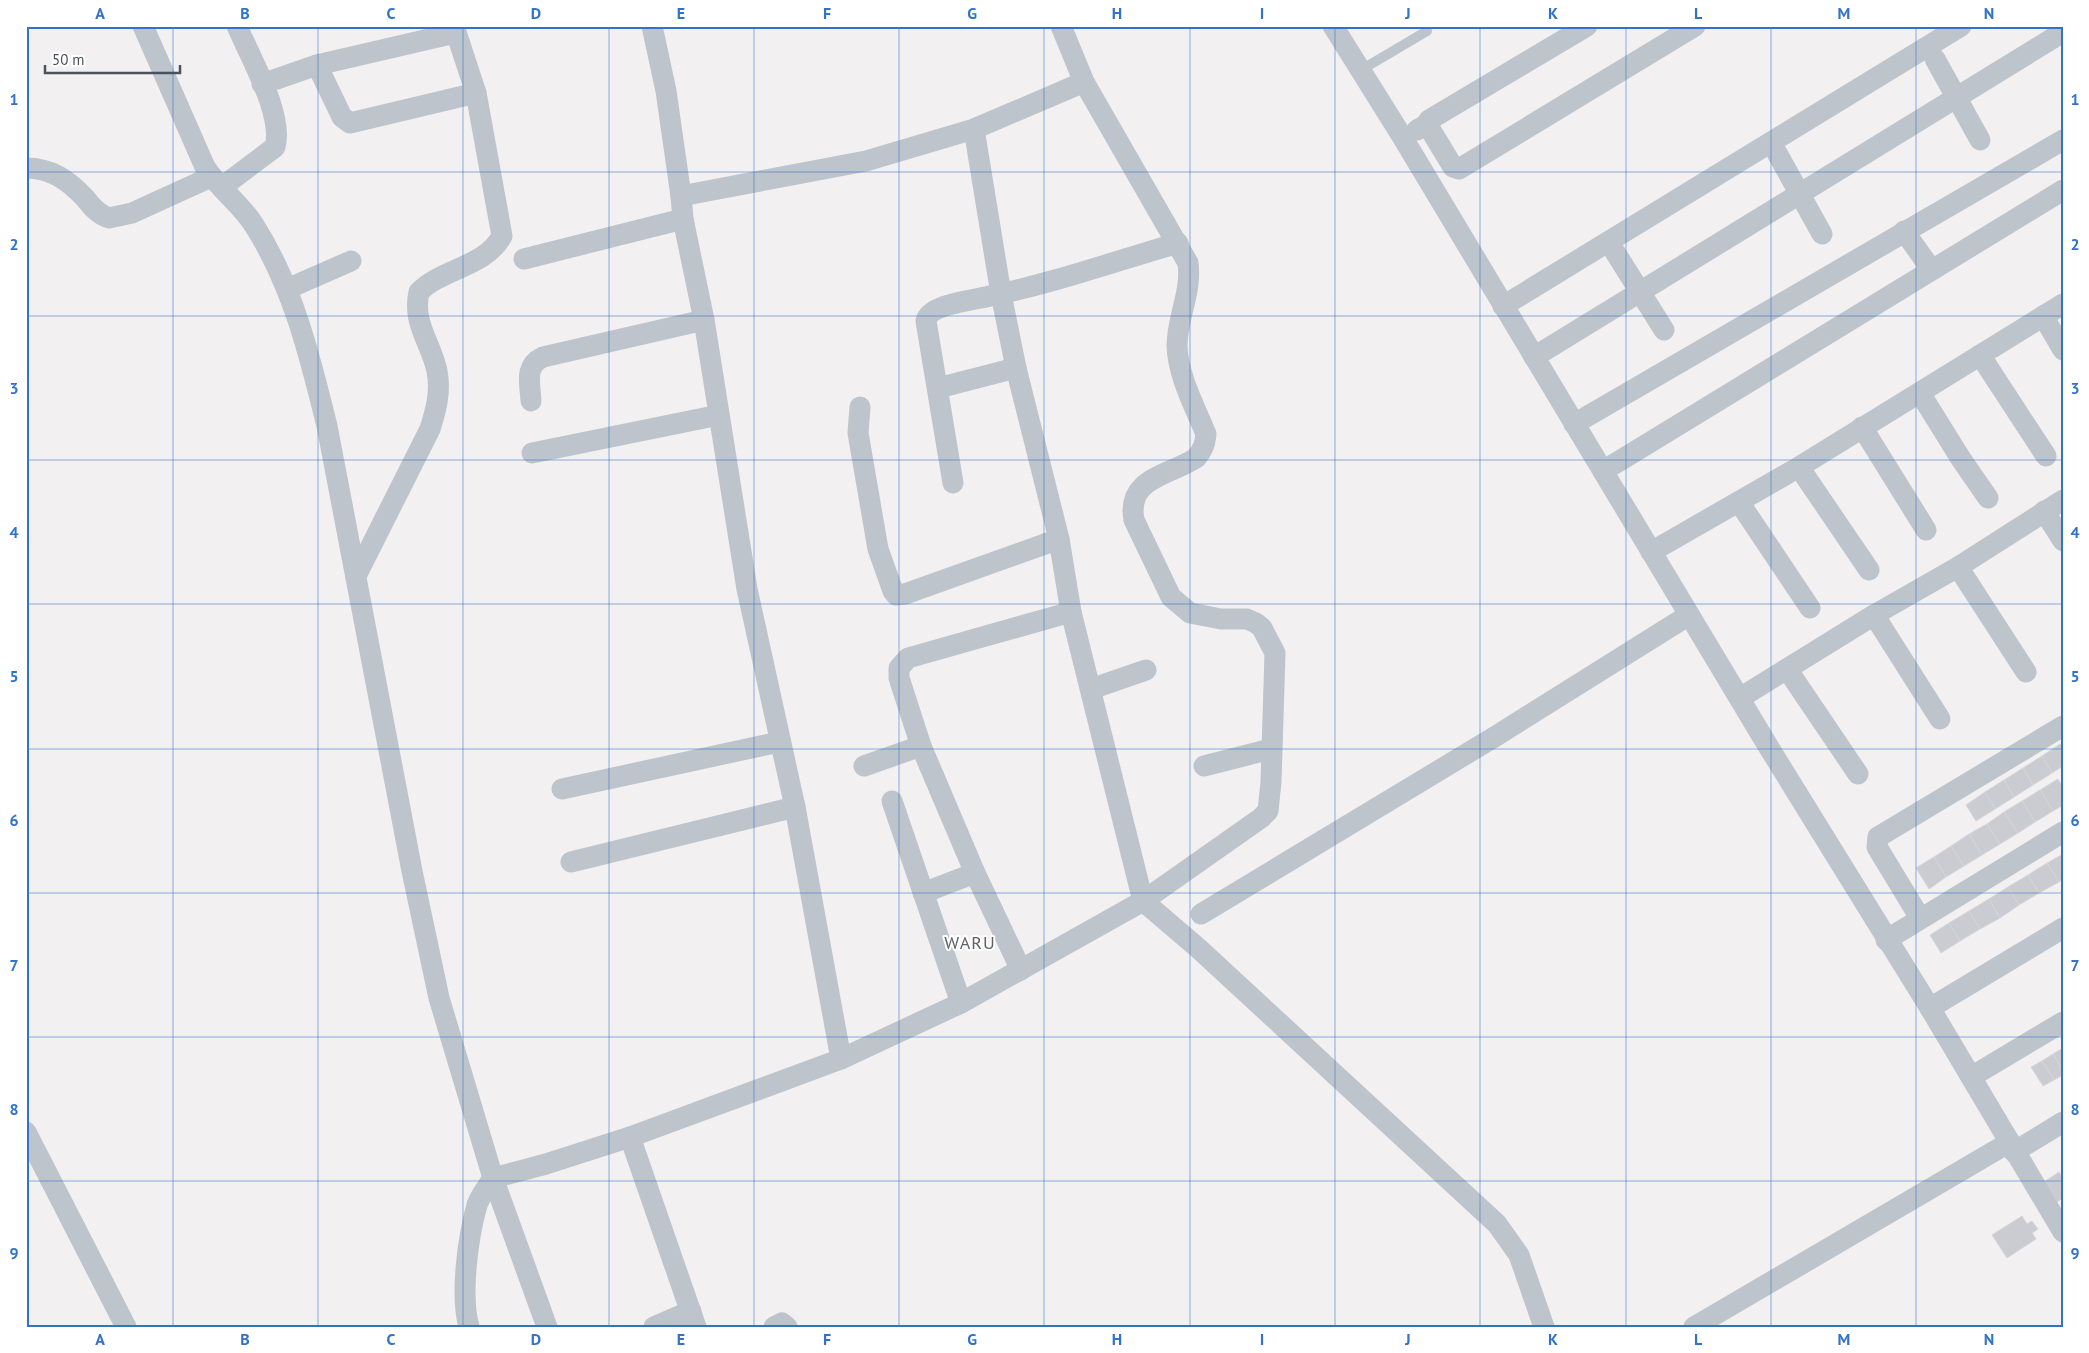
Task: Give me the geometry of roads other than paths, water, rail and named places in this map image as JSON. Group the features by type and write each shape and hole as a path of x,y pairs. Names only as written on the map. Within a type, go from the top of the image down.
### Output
{"street":[{"path":"26,168 41,168 56,174 74,188 96,212 109,218 132,213 217,182 275,146 278,136 275,114 236,26"},
{"path":"652,26 666,91 682,196 683,219 704,320 747,589 779,742 853,1054"},
{"path":"469,1327 464,1295 471,1238 478,1204 493,1178 546,1164 630,1137 709,1108 853,1054 961,1003 1143,901 1265,816 1268,811 1271,782 1275,653 1262,628 1247,619 1203,617 1190,614 1180,607 1171,597 1134,520 1132,511 1134,497 1142,486 1196,458 1202,451 1205,441 1206,434 1178,359 1179,325 1190,275 1188,263 1084,82 1061,26"},
{"path":"1333,26 1403,138 1502,306 1886,940 1930,1008 2012,1147 2060,1222"},
{"path":"1403,138 1427,124 1429,120 1587,26"},
{"path":"1502,306 1961,26"},
{"path":"148,28 198,155 217,182 253,223 266,244 287,289 312,362 325,416 412,871 439,998 493,1178 547,1327"},
{"path":"1427,124 1453,167 1459,169 1688,28"},
{"path":"262,84 317,65 455,30 476,93 502,236 497,245 483,257 440,277 419,292 417,316 437,369 439,385 437,406 430,429 356,576"},
{"path":"1534,357 2063,32"},
{"path":"1935,59 1980,140"},
{"path":"317,65 342,116 350,124 476,93"},
{"path":"682,196 866,161 974,129 1084,82"},
{"path":"974,129 1001,294 1016,368 1059,539 1071,612 1143,901 1198,948 1497,1224 1518,1255 1544,1327"},
{"path":"1574,424 2063,140"},
{"path":"1776,153 1822,234"},
{"path":"1602,471 2063,190"},
{"path":"524,259 683,219"},
{"path":"1904,232 1931,269"},
{"path":"953,483 926,317 942,306 1001,294 1178,243"},
{"path":"1616,252 1664,330"},
{"path":"287,289 351,261"},
{"path":"1651,552 1800,466 2063,304"},
{"path":"2043,316 2063,350"},
{"path":"531,401 529,372 535,361 543,357 704,320"},
{"path":"1980,355 2046,456"},
{"path":"938,388 1016,368"},
{"path":"1920,393 1988,498"},
{"path":"860,407 858,433 878,549 896,595 1059,539"},
{"path":"532,453 719,415"},
{"path":"1862,427 1926,530"},
{"path":"1800,466 1869,570"},
{"path":"1740,698 1874,615 1958,567 2063,500"},
{"path":"1739,502 1810,608"},
{"path":"2044,511 2063,541"},
{"path":"1958,567 2026,672"},
{"path":"1021,970 975,873 921,746 899,678 899,668 905,660 1071,612"},
{"path":"1202,914 1496,736 1689,615"},
{"path":"1874,615 1940,719"},
{"path":"1788,669 1858,774"},
{"path":"1091,688 1146,670"},
{"path":"1920,918 1877,847 1878,836 2063,726"},
{"path":"562,789 779,742"},
{"path":"864,766 921,746"},
{"path":"1204,766 1271,749"},
{"path":"892,801 961,1003"},
{"path":"571,862 795,807"},
{"path":"1886,940 2063,832"},
{"path":"923,893 975,873"},
{"path":"1930,1008 2063,928"},
{"path":"1971,1077 2063,1022"},
{"path":"1694,1327 2012,1147 2063,1122"},
{"path":"26,1132 126,1327"},
{"path":"630,1137 693,1319 654,1327"},
{"path":"774,1327 782,1323 787,1327"}],"lane":[{"path":"1360,70 1427,31"}],"district":[{"name":"WARU","path":"970,942"}]}
